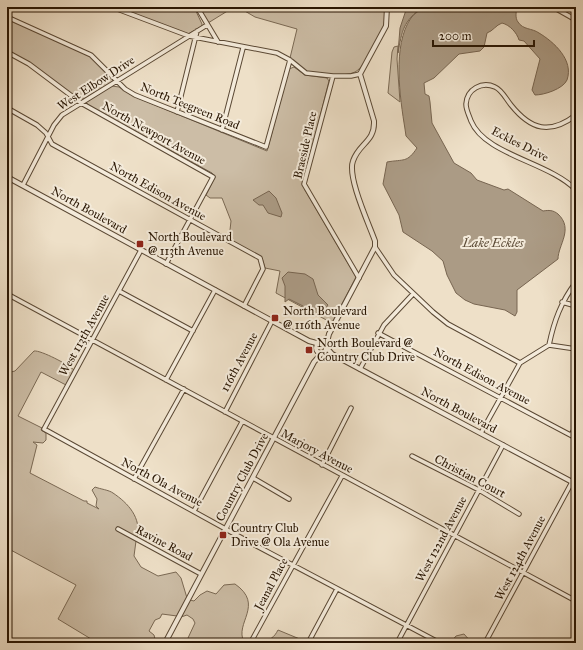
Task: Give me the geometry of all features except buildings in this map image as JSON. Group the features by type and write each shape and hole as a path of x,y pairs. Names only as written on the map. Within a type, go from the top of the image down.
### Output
{"street":[{"path":"112,7 196,38 243,48 277,53 290,60 299,69 306,73 333,76 351,76 360,74"},
{"path":"197,7 218,42"},
{"path":"319,352 320,344 329,334 375,246 375,241 358,194 352,167 357,153 369,141 374,128 374,121 360,74 386,26 387,7"},
{"path":"553,7 576,20"},
{"name":"North Teegreen Road","path":"7,17 91,55 125,89 135,95 266,147 290,60"},
{"name":"West Elbow Drive","path":"23,185 54,125 62,115 207,25"},
{"path":"177,112 197,31"},
{"path":"222,130 243,48"},
{"name":"North Newport Avenue","path":"7,52 29,64 81,103 213,176 190,220"},
{"name":"Braeside Place","path":"333,76 304,184 359,278"},
{"name":"Eckles Drive","path":"576,115 559,126 548,128 536,125 525,119 498,89 484,84 474,88 467,98 466,104 473,126 483,138 496,146 562,177 576,190"},
{"name":"North Edison Avenue","path":"7,108 37,125 46,133 52,144 260,258 263,268 244,306"},
{"name":"North Boulevard","path":"7,176 308,341 326,347 332,354"},
{"path":"166,264 190,220"},
{"path":"375,246 394,275 413,294 448,324 520,363"},
{"name":"West 113th Avenue","path":"44,429 141,250"},
{"path":"549,345 553,326 562,302 576,282"},
{"path":"166,380 215,290"},
{"path":"119,291 193,331"},
{"name":"Marjory Avenue","path":"7,294 576,601"},
{"path":"360,369 378,333 394,312 413,294"},
{"path":"562,302 576,306"},
{"name":"116th Avenue","path":"225,412 272,321"},
{"name":"North Edison Avenue","path":"378,333 576,438"},
{"path":"319,352 326,347 329,334"},
{"name":"North Boulevard","path":"308,341 319,352 332,354 574,483"},
{"path":"481,433 520,363 549,345 576,349"},
{"name":"Country Club Drive","path":"165,643 319,352"},
{"path":"134,479 184,390"},
{"path":"322,465 351,408"},
{"path":"194,511 242,422"},
{"path":"571,435 576,426"},
{"name":"North Ola Avenue","path":"44,429 337,589 440,643"},
{"name":"West 122nd Avenue","path":"397,643 503,445"},
{"name":"Christian Court","path":"412,456 479,490 520,514"},
{"name":"Jeanal Place","path":"252,640 342,476"},
{"path":"253,478 289,499"},
{"name":"West 124th Avenue","path":"485,643 523,572 574,483"},
{"name":"Ravine Road","path":"118,529 202,574"},
{"path":"308,643 337,589"}],"shaded area":[{"path":"115,7 194,7 202,26 188,34"},
{"path":"198,7 234,7 208,23"},
{"path":"238,7 385,7 385,20 376,44 364,64 359,69 351,74 345,75 324,74 306,71 290,58 297,29 255,17"},
{"path":"7,18 89,56 113,79 112,82 83,99 78,99 28,63 7,50"},
{"path":"398,46 397,59 400,102 388,93 392,52 394,47"},
{"path":"294,67 305,75 327,78 329,81 304,180 305,190 356,277 332,323 276,293 280,271 265,268 262,258 229,239 231,221 222,198 210,198 206,195 215,177 212,173 89,106 86,102 112,86 119,87 133,96 267,151 289,69"},
{"path":"34,351 38,351 55,358 74,370 66,385 41,372 18,416 42,428 41,430 46,433 46,440 43,443 33,442 37,445 30,473 84,501 87,501 87,503 99,509 96,506 97,499 92,490 95,487 113,493 129,506 136,518 138,531 137,538 117,527 116,530 136,541 134,556 141,567 158,576 176,572 181,578 187,598 177,616 162,614 160,618 155,620 149,631 154,635 156,643 96,642 58,619 76,585 7,548 7,412 9,413 7,410 7,373 15,371"},
{"path":"235,584 244,592 248,599 247,614 242,635 244,642 248,643 196,643 188,638 195,623 193,619 187,615 181,617 190,600 194,601 207,591 216,594 224,585"},
{"path":"278,630 307,642 249,643 253,641 268,640 275,635"},
{"path":"464,634 472,643 450,643 456,636"}],"water":[{"path":"407,7 423,7 411,17 404,27 398,53 400,28"},
{"name":"Lake Eckles","path":"425,7 517,7 516,17 520,25 536,31 551,41 561,52 568,65 567,80 562,86 553,91 535,95 532,90 540,59 524,41 519,40 513,30 502,23 487,33 484,47 480,51 459,54 434,78 424,83 425,94 429,96 432,123 454,163 471,173 477,180 504,190 508,189 543,211 547,210 558,214 565,225 564,237 558,259 517,290 517,312 515,316 505,310 474,304 465,300 456,293 447,275 443,261 432,251 403,232 399,215 383,184 387,162 405,160 414,153 417,148 406,136 401,102 399,57 405,29 412,16"},
{"path":"269,191 276,198 282,213 281,217 268,213 263,205 259,205 253,200"},
{"path":"288,272 305,274 313,279 318,295 328,305 323,312 317,316 305,313 303,306 289,299 285,302 285,286 282,278"}],"place":[{"name":"North Boulevard @ 113th Avenue","path":"140,244"},
{"name":"North Boulevard @ 116th Avenue","path":"275,318"},
{"name":"North Boulevard @ Country Club Drive","path":"309,350"},
{"name":"Country Club Drive @ Ola Avenue","path":"223,535"}]}
